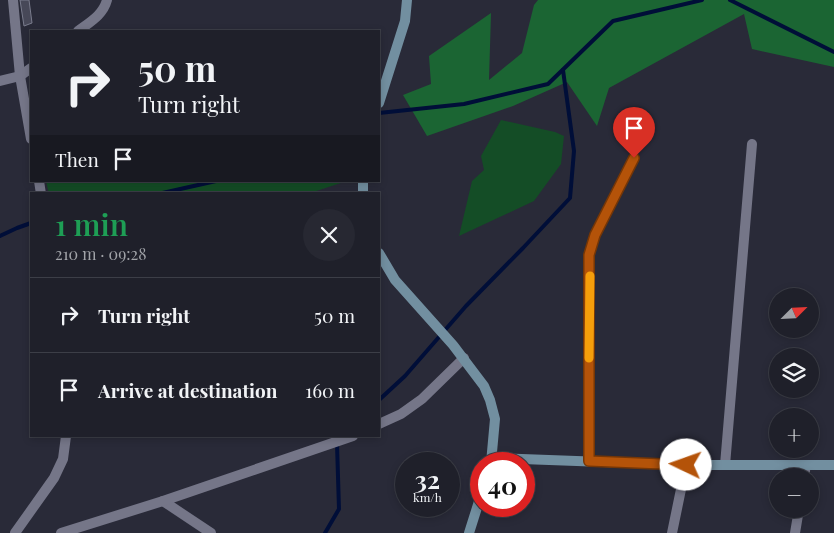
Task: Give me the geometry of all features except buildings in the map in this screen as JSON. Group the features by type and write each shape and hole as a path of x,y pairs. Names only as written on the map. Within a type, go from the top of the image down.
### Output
{"street":[{"path":"13,0 20,76 30,133"},
{"path":"79,30 96,17 104,8 107,0"},
{"path":"380,99 405,21 407,0"},
{"path":"0,81 20,76 30,69"},
{"path":"725,465 752,144"},
{"path":"589,461 589,255 595,235 634,158"},
{"path":"380,255 395,280 454,345 484,386 490,400 494,419 492,452"},
{"path":"380,424 401,414 422,398 464,358"},
{"path":"15,533 54,478 63,459 66,437"},
{"path":"61,533 87,529 350,437"},
{"path":"535,461 686,465 834,465"},
{"path":"672,533 686,465"},
{"path":"163,502 211,533"},
{"path":"469,533 474,517"},
{"path":"795,533 798,518"}],"green space":[{"path":"538,0 834,0 834,67 752,49 744,14 609,88 597,126 567,82 513,106 427,136 403,95 431,84 429,56 491,13 489,80 522,53 534,5"},
{"path":"501,120 555,132 564,136 561,164 534,201 459,236 472,181 484,170 481,156"},
{"path":"46,182 344,182 313,192 49,192"}],"waterway":[{"path":"380,113 464,104 548,84 613,21 702,0"},
{"path":"730,0 834,52"},
{"path":"380,399 405,376 466,306 570,198 574,151 563,70"},
{"path":"167,192 212,182"},
{"path":"0,236 30,223"},
{"path":"325,533 339,509 337,444"}],"slow traffic":[{"path":"589,358 590,276"}],"route":[{"path":"634,158 595,235 589,255 589,461 686,465"}]}
